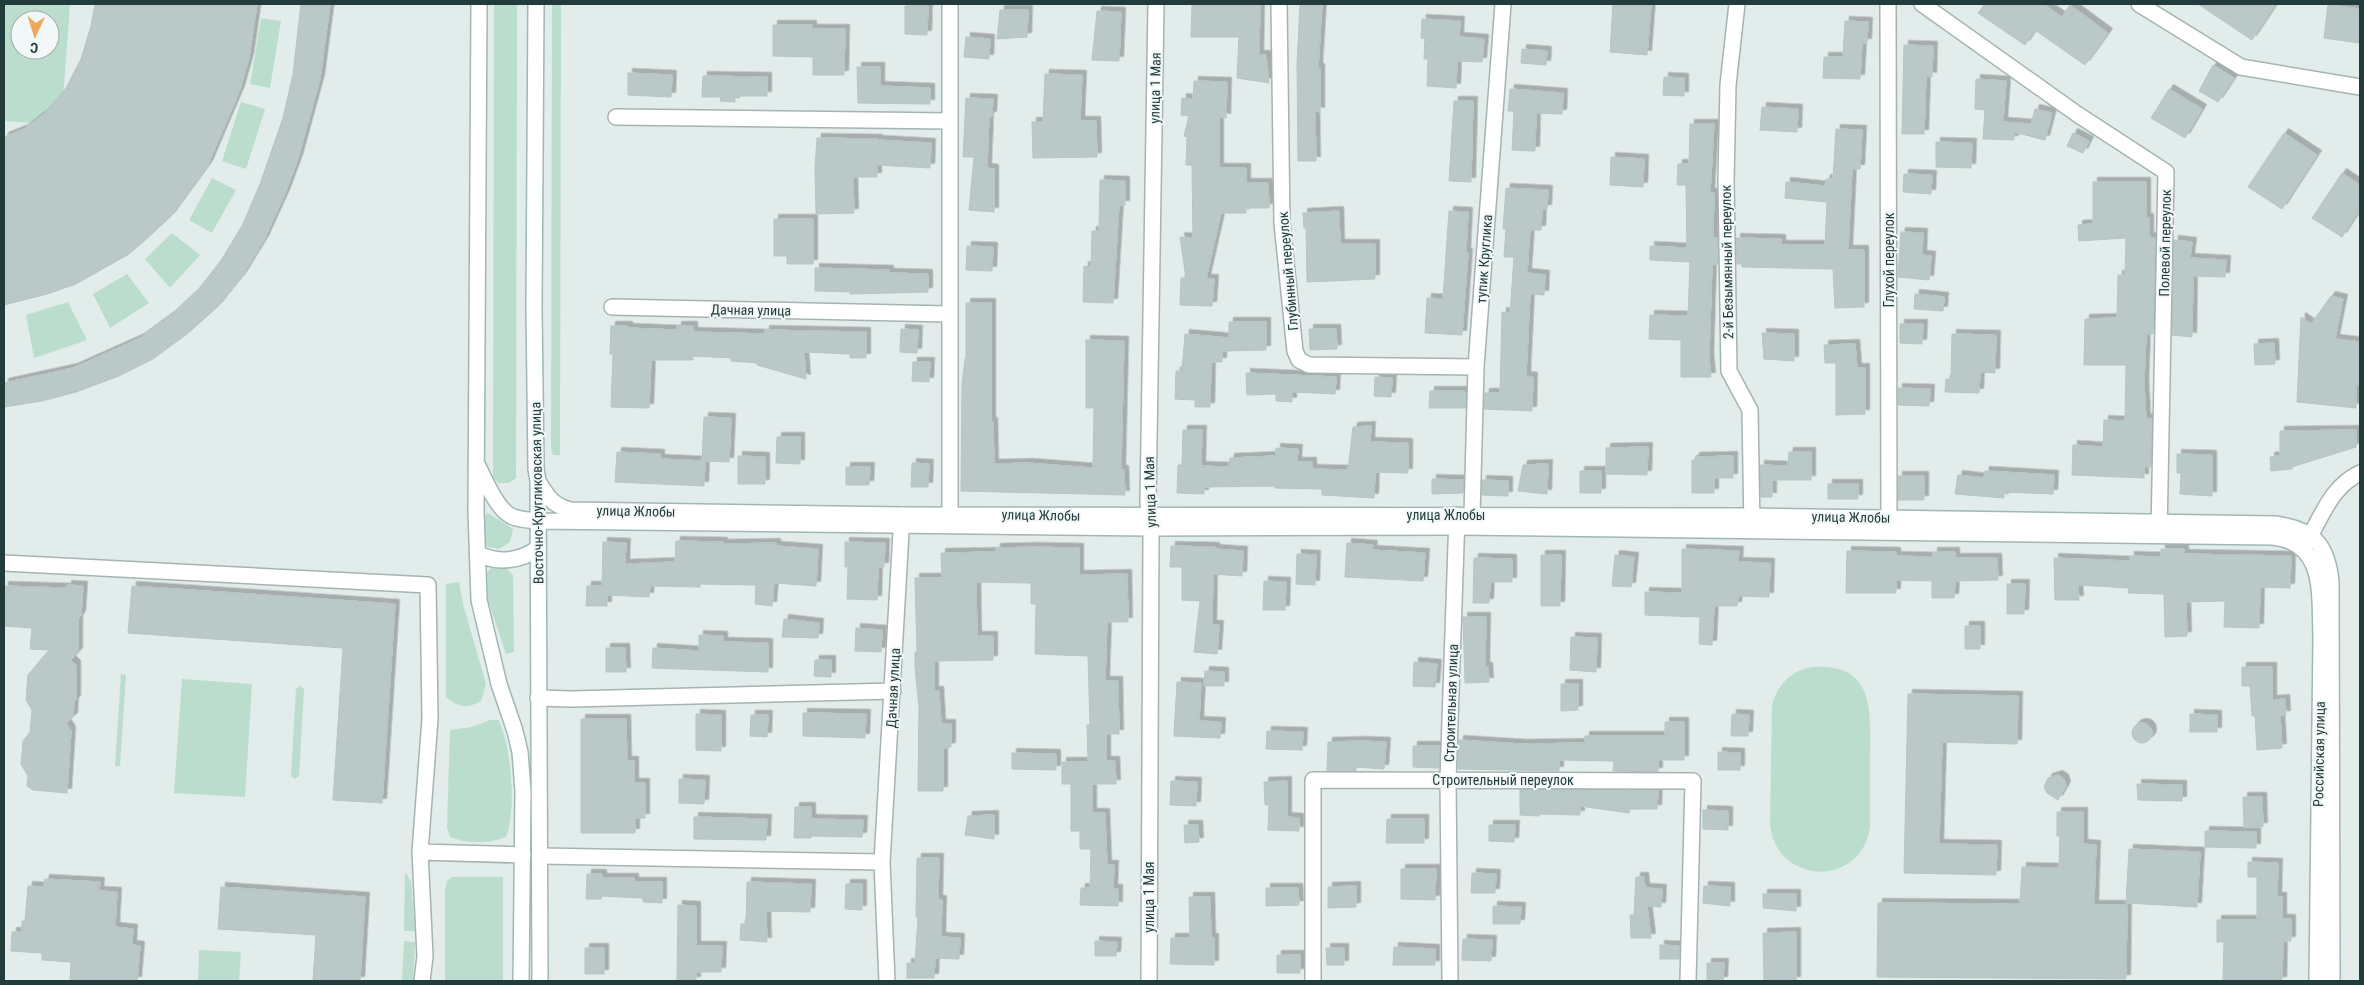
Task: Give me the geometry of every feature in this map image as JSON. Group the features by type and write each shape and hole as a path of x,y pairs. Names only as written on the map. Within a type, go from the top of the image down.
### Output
{"street":[{"path":"479,4 477,464 479,600 499,684 520,752 523,828 521,981"},
{"name":"Восточно-Кругликовская улица","path":"536,4 534,308 536,469 538,480 540,981"},
{"path":"950,4 950,520"},
{"name":"улица 1 Мая","path":"1149,981 1151,522 1148,502 1156,4"},
{"name":"Глубинный переулок","path":"1279,4 1282,223 1295,351 1299,360 1309,365 1476,367"},
{"name":"тупик Круглика","path":"1462,519 1476,367 1504,4"},
{"name":"2-й Безымянный переулок","path":"1737,4 1728,85 1726,170 1729,371 1750,410 1752,523"},
{"name":"Глухой переулок","path":"1888,4 1889,524"},
{"name":"Полевой переулок","path":"1922,4 2077,114 2166,172 2159,528"},
{"path":"2139,4 2241,67 2360,87"},
{"path":"616,117 950,121"},
{"name":"Дачная улица","path":"612,307 949,314"},
{"name":"улица Жлобы","path":"477,464 503,509 510,516 538,521 950,520 1151,522 1462,519 2159,528 2275,524 2291,526 2311,535"},
{"path":"2302,549 2329,498 2351,478 2360,473"},
{"name":"улица Жлобы","path":"538,480 549,499 570,510 901,520"},
{"name":"Строительная улица","path":"1450,981 1448,780 1462,519"},
{"name":"Дачная улица","path":"887,981 882,862 901,520"},
{"name":"улица Жлобы","path":"2159,528 2288,540"},
{"name":"Российская улица","path":"2311,535 2323,548 2329,564 2331,581 2332,981"},
{"name":"Российская улица","path":"2288,540 2302,549 2315,566 2319,587 2321,637 2317,981"},
{"path":"478,554 487,558 523,558 538,548"},
{"path":"4,563 428,585 430,719 420,852 425,956 422,981"},
{"path":"538,698 571,699 893,691"},
{"name":"Строительный переулок","path":"1314,981 1313,780 1693,781 1688,981"},
{"path":"420,852 523,855"},
{"path":"541,856 882,862"}],"green space":[{"path":"4,4 70,4 61,125 4,121"},
{"path":"494,4 517,4 516,478 509,483 498,483 493,478"},
{"path":"552,4 561,4 560,455 553,455 551,448"},
{"path":"261,18 281,21 270,88 250,84"},
{"path":"241,102 265,109 246,169 222,161"},
{"path":"212,178 236,190 212,233 189,220"},
{"path":"172,233 200,255 170,288 145,259"},
{"path":"127,274 149,303 110,328 93,294"},
{"path":"68,302 87,340 34,358 26,315"},
{"path":"488,513 513,529 510,542 499,549 488,547 483,541 485,515"},
{"path":"492,567 505,567 513,575 514,652 506,654 488,600 487,573"},
{"path":"459,582 463,604 486,684 481,701 467,706 459,705 446,697 446,584"},
{"path":"1811,667 1832,667 1847,672 1858,681 1864,692 1870,721 1870,825 1864,846 1853,860 1837,869 1820,872 1802,868 1787,859 1775,844 1770,823 1772,705 1781,685 1786,680 1797,672"},
{"path":"121,674 126,675 120,766 115,766"},
{"path":"182,679 252,684 245,797 174,793"},
{"path":"300,686 304,689 299,776 295,779 291,776 296,689"},
{"path":"490,720 499,720 507,746 512,795 506,837 485,842 471,842 450,837 447,828 450,730 472,727"},
{"path":"405,872 411,881 415,931 404,931"},
{"path":"452,877 503,877 503,981 445,981 445,891 447,881"},
{"path":"404,941 415,942 413,981 402,981"},
{"path":"199,950 241,952 239,981 198,981"}],"building":[{"path":"95,4 257,4 249,58 240,90 208,165 170,217 144,241 129,254 76,284 4,305 4,137 24,129 46,112 66,88 81,59 91,26"},
{"path":"301,4 330,4 320,79 298,159 285,194 264,240 242,276 217,307 187,334 153,359 119,376 76,392 42,401 4,407 4,383 73,368 140,338 170,316 198,290 222,259 243,224 260,184 283,118 293,74"},
{"path":"1192,4 1260,4 1259,55 1266,55 1269,83 1237,78 1239,37 1191,37"},
{"path":"1300,4 1322,4 1318,68 1320,68 1320,112 1315,111 1316,161 1298,161 1297,64"},
{"path":"1613,4 1651,4 1647,55 1610,52"},
{"path":"1985,4 2043,4 2062,17 2070,5 2108,33 2085,65 2035,30 2025,45 1978,13"},
{"path":"2198,4 2276,4 2252,40"},
{"path":"2328,5 2360,9 2360,43 2324,38"},
{"path":"905,6 928,6 927,35 905,34"},
{"path":"1000,10 1028,10 1027,37 997,39"},
{"path":"1097,11 1121,12 1119,61 1092,60"},
{"path":"1422,19 1460,21 1459,37 1484,39 1482,62 1457,61 1456,88 1427,86 1428,59 1424,59 1425,39 1421,38"},
{"path":"1845,21 1868,22 1867,43 1862,43 1860,79 1823,78 1824,57 1843,57"},
{"path":"773,25 812,25 812,29 845,29 844,75 813,75 813,57 773,56"},
{"path":"966,37 990,39 989,59 964,57"},
{"path":"1904,45 1933,46 1932,77 1926,76 1924,134 1902,134"},
{"path":"1522,49 1547,51 1546,65 1521,63"},
{"path":"2213,65 2234,78 2218,102 2199,91"},
{"path":"857,67 880,67 880,86 930,88 930,104 858,103"},
{"path":"628,73 672,75 671,97 628,95"},
{"path":"1045,74 1082,75 1080,121 1096,121 1097,157 1033,158 1032,122 1043,122"},
{"path":"703,76 767,77 767,96 735,96 735,102 720,101 721,97 702,97"},
{"path":"1664,77 1684,78 1684,96 1663,95"},
{"path":"1976,79 2006,81 2003,122 2031,124 2035,109 2052,113 2045,140 2014,132 2014,140 1983,139 1985,110 1975,109"},
{"path":"1194,81 1227,82 1226,118 1219,117 1219,168 1246,168 1246,183 1268,183 1269,208 1246,208 1246,213 1221,213 1206,279 1214,279 1212,306 1180,305 1181,278 1186,278 1180,237 1193,238 1192,165 1186,165 1187,137 1184,136 1189,116 1181,115 1182,98 1193,99"},
{"path":"1510,89 1563,93 1562,114 1536,113 1535,151 1512,150 1514,111 1508,111"},
{"path":"2169,89 2202,109 2185,138 2151,118"},
{"path":"966,98 993,99 992,116 989,116 987,168 994,169 994,212 969,210 974,157 963,157"},
{"path":"1454,101 1473,101 1471,182 1449,181"},
{"path":"1762,107 1798,109 1797,132 1760,130"},
{"path":"1690,124 1714,124 1710,193 1714,193 1713,238 1718,238 1718,264 1712,264 1709,358 1711,377 1681,377 1681,340 1649,339 1650,315 1688,316 1690,262 1650,260 1650,246 1687,248 1686,185 1677,185 1678,164 1689,164"},
{"path":"1836,129 1862,130 1860,169 1852,169 1848,250 1864,250 1864,307 1835,308 1833,269 1742,267 1742,264 1737,264 1736,238 1781,239 1781,245 1825,245 1827,202 1785,198 1786,182 1825,186 1826,179 1833,179"},
{"path":"2073,133 2089,141 2083,153 2067,146"},
{"path":"2284,133 2317,155 2282,209 2248,187"},
{"path":"817,138 878,139 931,143 930,168 877,165 877,177 853,177 854,213 816,214 815,168"},
{"path":"1936,142 1972,143 1971,168 1936,167"},
{"path":"1611,157 1644,159 1643,187 1610,185"},
{"path":"2342,173 2360,185 2360,209 2342,237 2312,218"},
{"path":"1904,174 1932,175 1931,194 1903,192"},
{"path":"1100,180 1125,181 1125,205 1119,205 1113,303 1083,302 1084,266 1091,267 1092,231 1099,231"},
{"path":"2093,182 2146,182 2146,218 2149,218 2149,237 2155,238 2153,334 2146,334 2144,384 2146,419 2152,419 2151,467 2144,467 2144,478 2072,475 2073,445 2103,447 2104,420 2125,421 2126,365 2084,365 2085,319 2117,318 2118,275 2125,275 2126,238 2079,241 2078,225 2093,224"},
{"path":"1506,188 1548,190 1547,209 1542,209 1541,230 1530,230 1527,273 1545,275 1544,295 1530,294 1526,376 1533,377 1532,411 1484,409 1485,393 1500,393 1502,312 1510,313 1514,257 1504,257 1506,229 1503,229"},
{"path":"1339,211 1340,244 1375,244 1375,279 1307,282 1306,228 1304,228 1303,213"},
{"path":"1449,211 1468,212 1466,253 1468,253 1462,335 1425,333 1427,298 1443,299"},
{"path":"774,219 813,219 813,264 787,264 787,256 774,256"},
{"path":"1901,232 1923,233 1922,255 1931,256 1929,280 1898,277"},
{"path":"2174,240 2192,242 2190,258 2226,260 2225,277 2193,276 2192,337 2172,335"},
{"path":"967,246 993,247 992,271 966,270"},
{"path":"815,268 889,270 889,273 928,274 928,292 850,294 850,292 815,291"},
{"path":"1915,294 1944,297 1943,311 1914,309"},
{"path":"2331,296 2343,299 2335,339 2360,342 2360,369 2359,385 2356,385 2356,408 2297,402 2301,317 2311,324"},
{"path":"966,303 991,303 991,422 993,422 994,464 1028,463 1093,468 1094,408 1086,408 1086,340 1124,341 1121,470 1124,470 1125,495 961,491 962,384 966,359"},
{"path":"1229,322 1266,322 1266,350 1222,351 1222,362 1211,362 1210,407 1195,407 1195,400 1175,399 1176,371 1182,371 1185,334 1229,338"},
{"path":"1900,324 1923,324 1922,344 1900,343"},
{"path":"611,326 677,330 677,326 693,326 693,332 765,334 765,330 866,332 866,358 850,358 850,354 804,352 806,379 757,365 757,363 731,361 731,358 693,356 693,360 651,360 649,408 611,407 613,354 610,354"},
{"path":"901,329 918,330 917,353 900,352"},
{"path":"1309,329 1336,329 1337,349 1310,350"},
{"path":"1762,333 1794,334 1794,361 1764,359"},
{"path":"1952,334 1996,335 1995,373 1980,372 1979,393 1945,392 1946,379 1951,379"},
{"path":"2274,343 2275,364 2255,365 2254,344"},
{"path":"1855,344 1857,368 1865,368 1865,414 1836,415 1836,363 1825,363 1824,345"},
{"path":"913,362 930,362 929,382 912,381"},
{"path":"1246,373 1336,377 1335,394 1292,392 1292,402 1276,401 1276,394 1247,395"},
{"path":"1375,377 1392,378 1391,397 1374,396"},
{"path":"1898,388 1930,389 1929,406 1898,405"},
{"path":"1430,391 1463,391 1466,393 1466,408 1429,408"},
{"path":"704,417 731,418 729,462 702,461"},
{"path":"1371,426 1370,442 1408,443 1408,473 1375,472 1374,498 1322,495 1322,489 1275,488 1275,486 1204,487 1204,494 1177,493 1178,465 1182,465 1183,430 1202,430 1201,466 1229,467 1230,458 1276,456 1276,448 1298,449 1297,462 1312,462 1312,469 1348,470 1353,427"},
{"path":"2356,430 2356,447 2292,467 2292,469 2271,471 2270,457 2280,456 2280,431"},
{"path":"777,437 800,437 800,464 776,463"},
{"path":"1648,447 1647,475 1606,474 1606,448"},
{"path":"617,452 660,454 660,459 705,461 704,486 615,482"},
{"path":"1789,452 1811,452 1811,480 1772,480 1772,497 1761,497 1760,465 1788,466"},
{"path":"2177,454 2212,455 2212,496 2180,494 2181,473 2177,473"},
{"path":"738,456 765,457 765,484 738,484"},
{"path":"1733,456 1733,478 1714,478 1714,493 1692,493 1692,460 1695,460 1695,457"},
{"path":"912,463 929,464 928,487 911,487"},
{"path":"1548,464 1547,494 1518,491 1523,465"},
{"path":"846,467 870,467 869,485 846,485"},
{"path":"1580,471 1601,471 1601,493 1580,493"},
{"path":"1985,471 2054,475 2053,494 2004,492 2004,498 1955,494 1958,475 1984,478"},
{"path":"1898,476 1924,476 1924,500 1898,500"},
{"path":"1432,479 1464,480 1463,493 1432,494"},
{"path":"1482,480 1508,481 1508,496 1482,495"},
{"path":"1828,484 1858,484 1858,499 1828,499"},
{"path":"676,541 723,542 723,544 776,543 776,546 818,549 816,586 774,583 772,606 755,604 756,585 700,584 700,587 650,586 649,597 607,595 607,606 586,606 587,586 602,586 603,542 626,543 625,564 675,562"},
{"path":"845,542 885,543 884,567 878,567 877,600 847,599 848,567 845,567"},
{"path":"1347,543 1373,545 1372,550 1425,553 1423,581 1345,577"},
{"path":"1171,546 1215,547 1215,549 1243,551 1242,576 1213,574 1212,625 1219,625 1217,654 1194,652 1200,601 1182,600 1182,567 1170,567"},
{"path":"996,548 1079,548 1079,575 1127,574 1128,622 1107,622 1105,681 1118,681 1119,734 1106,734 1106,761 1115,761 1116,784 1092,784 1092,813 1105,813 1107,865 1114,865 1113,889 1118,889 1118,906 1080,905 1081,888 1090,888 1091,849 1080,849 1080,831 1071,831 1071,784 1062,784 1062,762 1088,762 1087,725 1090,725 1088,656 1035,654 1036,604 1031,604 1031,583 976,582 977,636 993,636 993,660 934,661 934,691 939,691 941,724 951,724 951,747 943,748 943,791 918,791 919,707 915,667 915,652 917,652 915,578 942,578 941,553 996,552"},
{"path":"1682,549 1739,551 1738,562 1770,563 1769,597 1738,596 1737,606 1714,606 1712,645 1699,644 1700,617 1645,615 1645,592 1682,593"},
{"path":"2161,549 2184,549 2184,554 2291,556 2290,588 2260,587 2259,628 2224,627 2225,601 2186,602 2187,636 2165,637 2164,594 2128,593 2129,588 2078,585 2079,600 2055,600 2054,558 2130,561 2130,556 2161,557"},
{"path":"1847,551 1896,552 1896,556 1933,557 1933,552 1955,552 1955,558 1997,558 1998,580 1955,581 1954,598 1932,598 1932,581 1896,580 1896,593 1846,593"},
{"path":"1297,554 1316,555 1315,585 1296,584"},
{"path":"1541,555 1561,555 1560,606 1541,606"},
{"path":"1615,555 1634,557 1631,587 1612,586"},
{"path":"1474,558 1512,559 1512,582 1490,582 1489,603 1473,603"},
{"path":"1264,581 1286,582 1285,610 1263,610"},
{"path":"2007,584 2025,584 2024,614 2007,614"},
{"path":"67,585 83,586 81,615 78,620 78,652 71,660 76,665 76,700 74,702 73,717 66,723 71,731 67,793 33,790 27,786 28,776 21,764 23,741 30,732 32,710 26,700 28,675 49,650 30,649 32,628 4,626 4,586 67,588"},
{"path":"132,586 395,604 382,803 333,800 343,648 128,633"},
{"path":"1463,617 1486,617 1485,667 1488,667 1489,682 1465,683"},
{"path":"784,619 819,623 818,638 782,637"},
{"path":"1965,626 1980,626 1980,649 1965,649"},
{"path":"856,628 882,630 881,652 855,651"},
{"path":"699,635 723,636 723,642 768,643 768,672 652,668 653,648 699,651"},
{"path":"1571,637 1597,638 1596,672 1570,670"},
{"path":"606,648 625,648 626,672 606,672"},
{"path":"815,660 831,660 831,677 814,676"},
{"path":"1414,662 1437,664 1435,687 1413,686"},
{"path":"2242,667 2272,667 2272,700 2285,699 2286,715 2280,715 2282,748 2257,750 2255,716 2252,716 2250,686 2242,686"},
{"path":"1205,671 1224,672 1224,686 1204,686"},
{"path":"1177,682 1201,683 1199,721 1221,722 1220,738 1174,736"},
{"path":"1561,684 1578,684 1578,710 1561,711"},
{"path":"1908,694 2018,696 2017,744 1942,742 1939,844 1997,845 1996,875 1904,873"},
{"path":"803,713 866,714 865,738 803,736"},
{"path":"696,714 721,715 721,751 696,750"},
{"path":"1732,714 1749,715 1748,736 1731,736"},
{"path":"2190,714 2217,715 2217,732 2190,732"},
{"path":"751,715 768,715 767,737 750,736"},
{"path":"581,719 626,719 627,761 634,761 634,783 645,783 645,818 635,818 635,833 581,833"},
{"path":"1665,722 1684,722 1684,760 1658,760 1658,772 1613,771 1614,761 1559,760 1559,771 1458,769 1459,740 1522,744 1585,743 1585,736 1665,736"},
{"path":"2142,723 2149,726 2152,733 2149,740 2142,743 2135,740 2132,733 2135,726"},
{"path":"1267,731 1303,732 1302,750 1266,749"},
{"path":"1328,742 1386,742 1384,769 1356,767 1356,771 1327,771"},
{"path":"1413,746 1440,746 1439,768 1413,767"},
{"path":"1718,752 1740,753 1740,770 1718,770"},
{"path":"1012,753 1056,754 1056,770 1012,769"},
{"path":"2058,775 2064,779 2066,786 2058,800 2047,793 2044,787 2048,778"},
{"path":"679,779 705,780 704,804 679,803"},
{"path":"1171,781 1197,782 1196,806 1170,805"},
{"path":"1287,781 1287,817 1299,818 1299,831 1268,830 1269,805 1265,805 1264,782"},
{"path":"2137,784 2182,785 2182,801 2138,800"},
{"path":"1520,790 1658,790 1657,809 1630,809 1629,813 1580,806 1580,815 1520,815"},
{"path":"2243,797 2262,797 2263,827 2244,827"},
{"path":"795,807 811,807 811,819 863,820 862,837 811,836 811,838 794,838"},
{"path":"1703,810 1728,811 1728,830 1703,829"},
{"path":"2057,812 2083,812 2083,844 2096,845 2094,905 2127,905 2126,979 1877,977 1878,903 2020,904 2022,867 2059,868 2060,836 2057,836"},
{"path":"994,815 994,839 965,835 968,816"},
{"path":"694,817 767,819 766,840 694,839"},
{"path":"1387,819 1424,819 1424,843 1386,843"},
{"path":"1184,825 1198,825 1199,842 1185,843"},
{"path":"1489,825 1515,825 1514,842 1489,841"},
{"path":"2205,831 2256,832 2256,848 2205,847"},
{"path":"2129,849 2200,852 2197,907 2126,903"},
{"path":"917,858 939,858 938,900 942,900 941,937 960,938 959,959 935,958 934,978 907,978 907,963 915,963 918,917 916,917"},
{"path":"2248,862 2278,863 2277,897 2282,897 2282,919 2291,919 2291,941 2283,941 2282,981 2223,981 2224,942 2217,942 2217,920 2257,920 2257,877 2248,877"},
{"path":"1401,869 1436,869 1435,900 1401,899"},
{"path":"1472,873 1496,874 1495,893 1471,893"},
{"path":"587,874 602,874 602,878 634,878 634,882 662,882 662,903 643,902 643,898 602,896 601,899 586,899"},
{"path":"1636,877 1644,877 1645,888 1662,889 1661,907 1647,906 1651,938 1631,938 1630,915 1634,915"},
{"path":"45,879 100,882 99,891 117,892 115,927 133,929 132,945 140,946 137,981 70,981 71,962 42,960 42,953 11,951 12,932 22,932 22,921 25,921 28,886 44,887"},
{"path":"747,882 811,884 810,912 766,911 767,942 740,940 741,924 746,924"},
{"path":"846,884 862,884 862,910 845,909"},
{"path":"1356,886 1356,907 1328,908 1328,887"},
{"path":"1704,886 1730,887 1730,906 1703,903"},
{"path":"221,887 365,897 360,981 313,981 316,935 218,929"},
{"path":"1266,888 1298,888 1299,905 1266,906"},
{"path":"1763,894 1796,894 1796,911 1763,908"},
{"path":"1189,897 1210,897 1211,938 1214,938 1214,965 1170,964 1171,938 1190,938"},
{"path":"678,905 696,906 696,946 722,946 721,972 696,972 696,981 677,981"},
{"path":"1493,906 1521,907 1520,924 1493,924"},
{"path":"1796,932 1796,981 1764,981 1763,933"},
{"path":"1463,939 1492,940 1491,961 1462,960"},
{"path":"1095,941 1117,942 1116,956 1095,956"},
{"path":"1660,945 1680,946 1679,959 1660,959"},
{"path":"1394,947 1435,949 1435,965 1393,965"},
{"path":"585,948 604,948 604,974 585,974"},
{"path":"1326,948 1344,948 1344,965 1327,965"},
{"path":"1277,955 1300,955 1300,973 1277,973"},
{"path":"1707,963 1724,963 1723,981 1707,981"}]}
